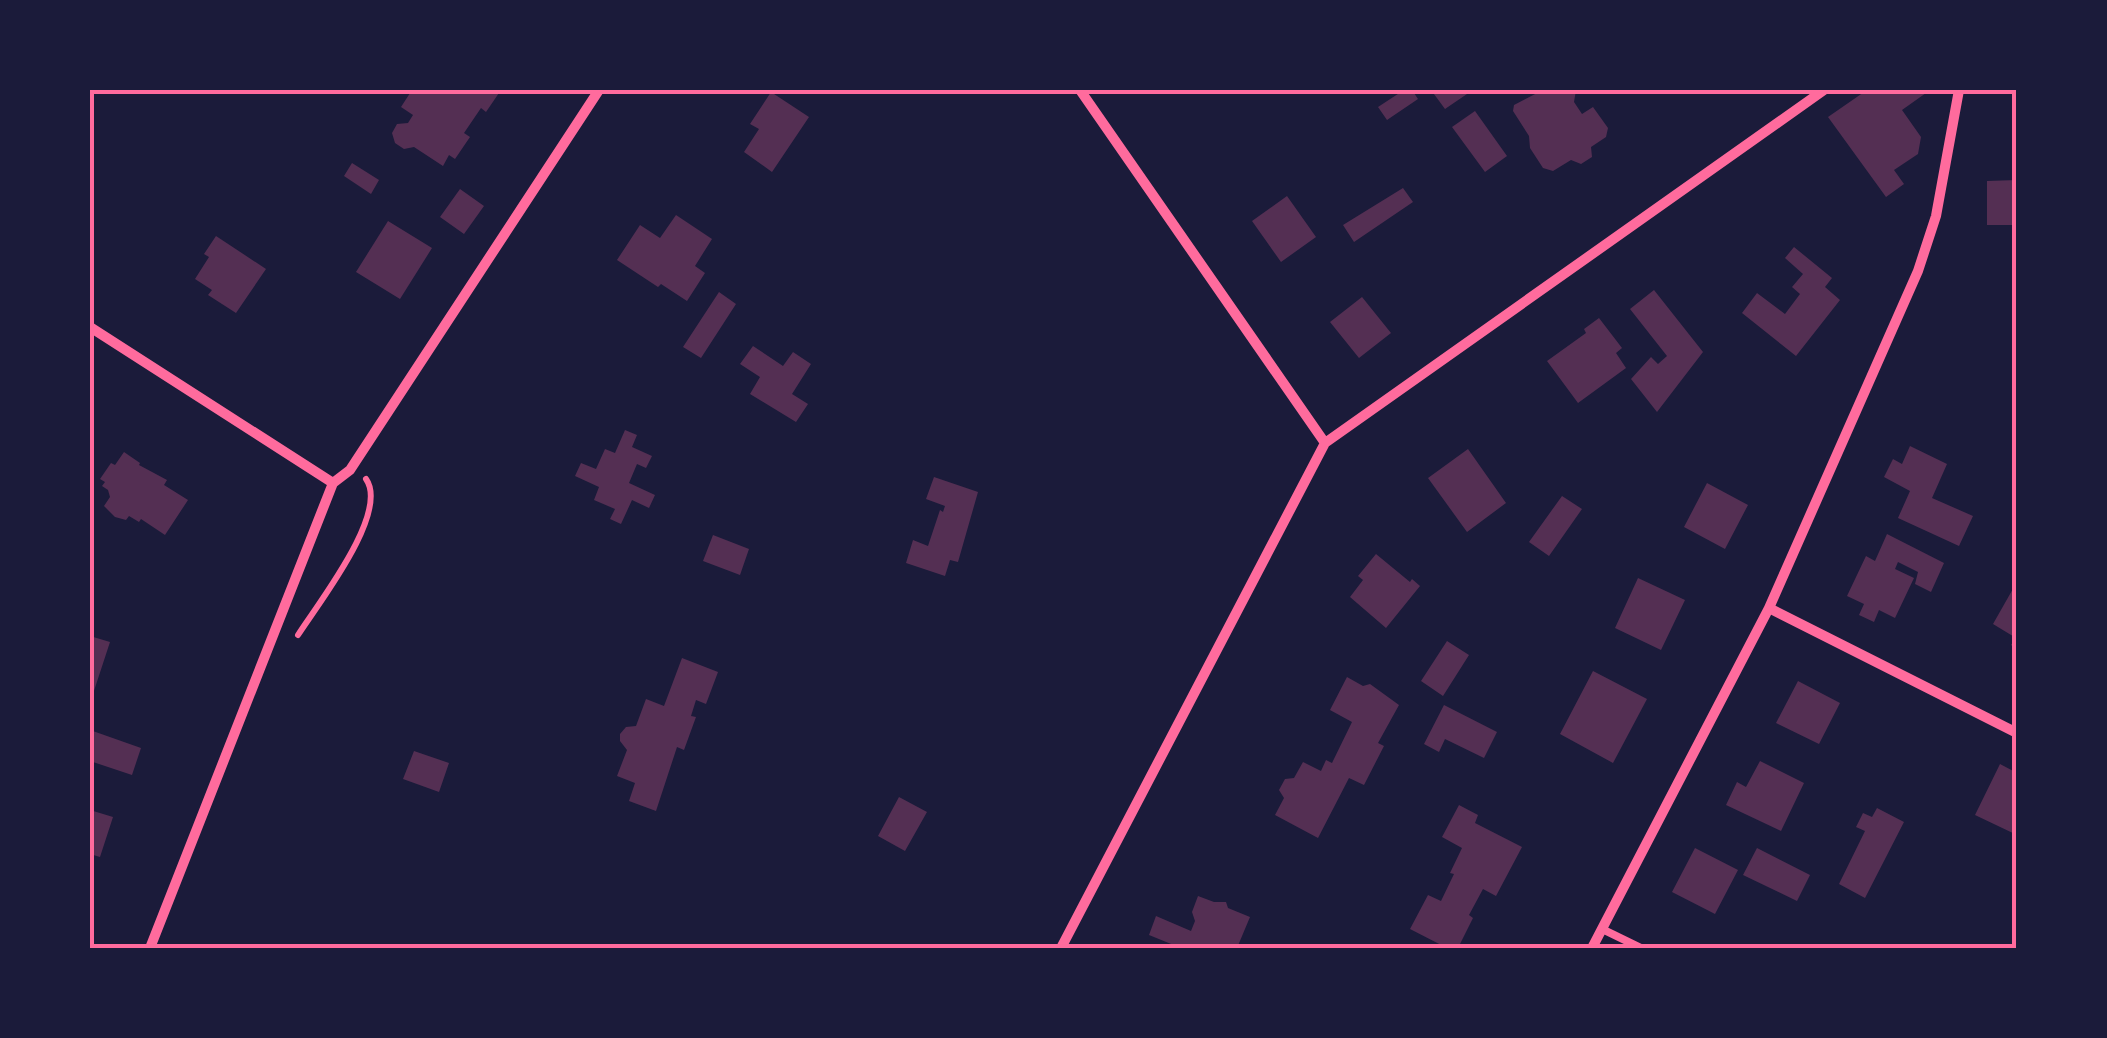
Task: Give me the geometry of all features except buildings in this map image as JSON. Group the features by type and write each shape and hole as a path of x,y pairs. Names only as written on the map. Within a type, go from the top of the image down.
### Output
{"street":[{"path":"150,948 333,483 350,470 599,90"},
{"path":"1080,90 1325,444"},
{"path":"1061,948 1325,444 1824,90"},
{"path":"1592,948 1769,608 1918,272 1936,216 1959,90"},
{"path":"90,327 333,483"},
{"path":"1769,608 2017,732"}],"lane":[{"path":"1602,930 1640,948"}],"path":[{"path":"291,652 298,634 342,572 372,497 367,480 350,470"}]}
